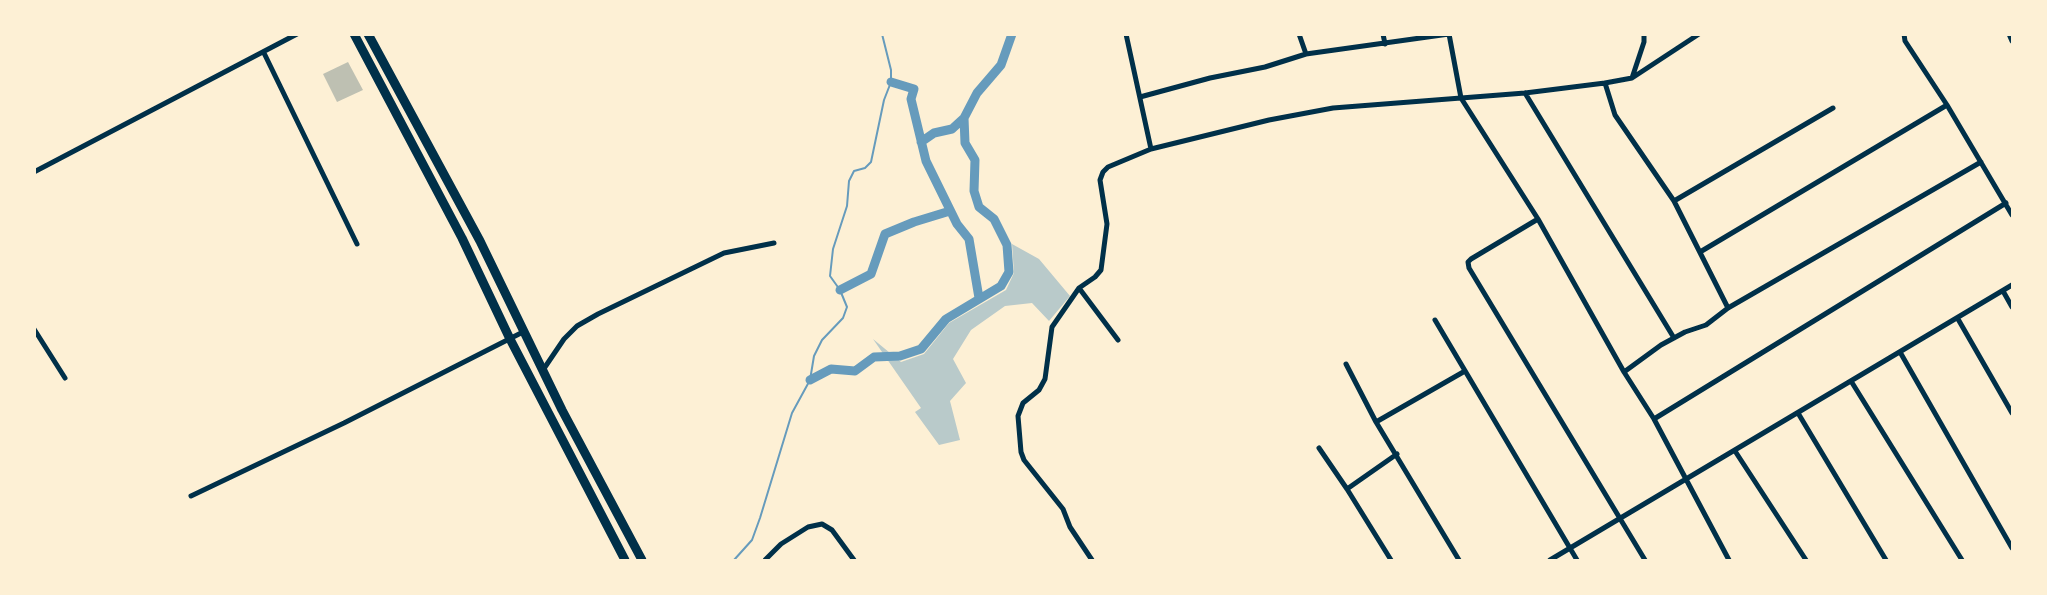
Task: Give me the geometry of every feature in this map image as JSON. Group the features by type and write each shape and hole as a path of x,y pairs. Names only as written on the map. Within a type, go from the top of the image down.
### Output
{"highway":[{"path":"354,34 462,238 510,339 625,561"},
{"path":"368,34 480,241 523,332 642,561"}],"street":[{"path":"34,172 297,34"},
{"path":"1126,34 1151,149"},
{"path":"1299,34 1306,54"},
{"path":"1383,34 1385,44"},
{"path":"1140,97 1210,78 1265,67 1306,54 1449,34 1461,98 1538,219 1624,372 1654,419 1729,561"},
{"path":"1632,78 1644,42 1644,34"},
{"path":"1092,561 1070,527 1063,509 1024,460 1021,452 1018,416 1023,403 1043,385 1052,327 1079,288 1101,270 1107,224 1101,175 1108,167 1151,149 1269,120 1333,108 1525,93 1632,78 1699,34"},
{"path":"1904,34 1905,40 2013,214"},
{"path":"2009,34 2013,41"},
{"path":"264,53 357,244"},
{"path":"1605,83 1615,115 1674,201 1728,308"},
{"path":"1525,93 1674,338"},
{"path":"1700,252 1947,105"},
{"path":"1674,201 1833,108"},
{"path":"1624,372 1674,338 1706,325 1728,308 1981,162"},
{"path":"1654,419 2006,203"},
{"path":"1538,219 1471,259 1468,264 1645,561"},
{"path":"543,371 564,339 577,326 598,314 724,253 774,243"},
{"path":"1550,561 2013,285"},
{"path":"1079,288 1118,340"},
{"path":"2003,291 2013,307"},
{"path":"1958,319 2013,413"},
{"path":"1435,320 1577,561"},
{"path":"34,329 65,378"},
{"path":"191,496 523,332"},
{"path":"1900,352 2013,548"},
{"path":"1346,364 1376,422 1459,561"},
{"path":"1376,422 1465,371"},
{"path":"1851,381 1962,561"},
{"path":"1798,413 1886,561"},
{"path":"1319,448 1391,561"},
{"path":"1735,451 1806,561"},
{"path":"1347,489 1397,454"},
{"path":"765,561 781,544 808,527 822,524 832,530 854,561"}],"shaded area":[{"path":"1012,244 1039,259 1070,296 1049,321 1032,303 1005,306 971,330 953,359 966,383 950,401 960,440 939,445 915,412 921,408 873,339 901,362 924,354 949,323 1006,290 1014,273"}],"building":[{"path":"348,62 363,90 337,102 323,74"}],"waterway":[{"path":"734,560 752,540 792,413 810,380 814,356 822,340 843,318 847,307 840,290 830,276 833,249 847,206 849,181 854,171 865,168 871,162 884,100 891,82 891,70 882,34"},
{"path":"921,142 934,133 952,129 964,118 977,93 1001,65 1012,34"},
{"path":"891,82 914,89 911,99 926,161 957,224 969,239 979,298"},
{"path":"810,380 831,369 855,371 874,357 900,356 921,349 946,319 1001,286 1009,272 1007,245 994,219 979,207 974,191 975,160 965,143 964,118"},
{"path":"840,290 871,274 885,234 950,211"}]}
